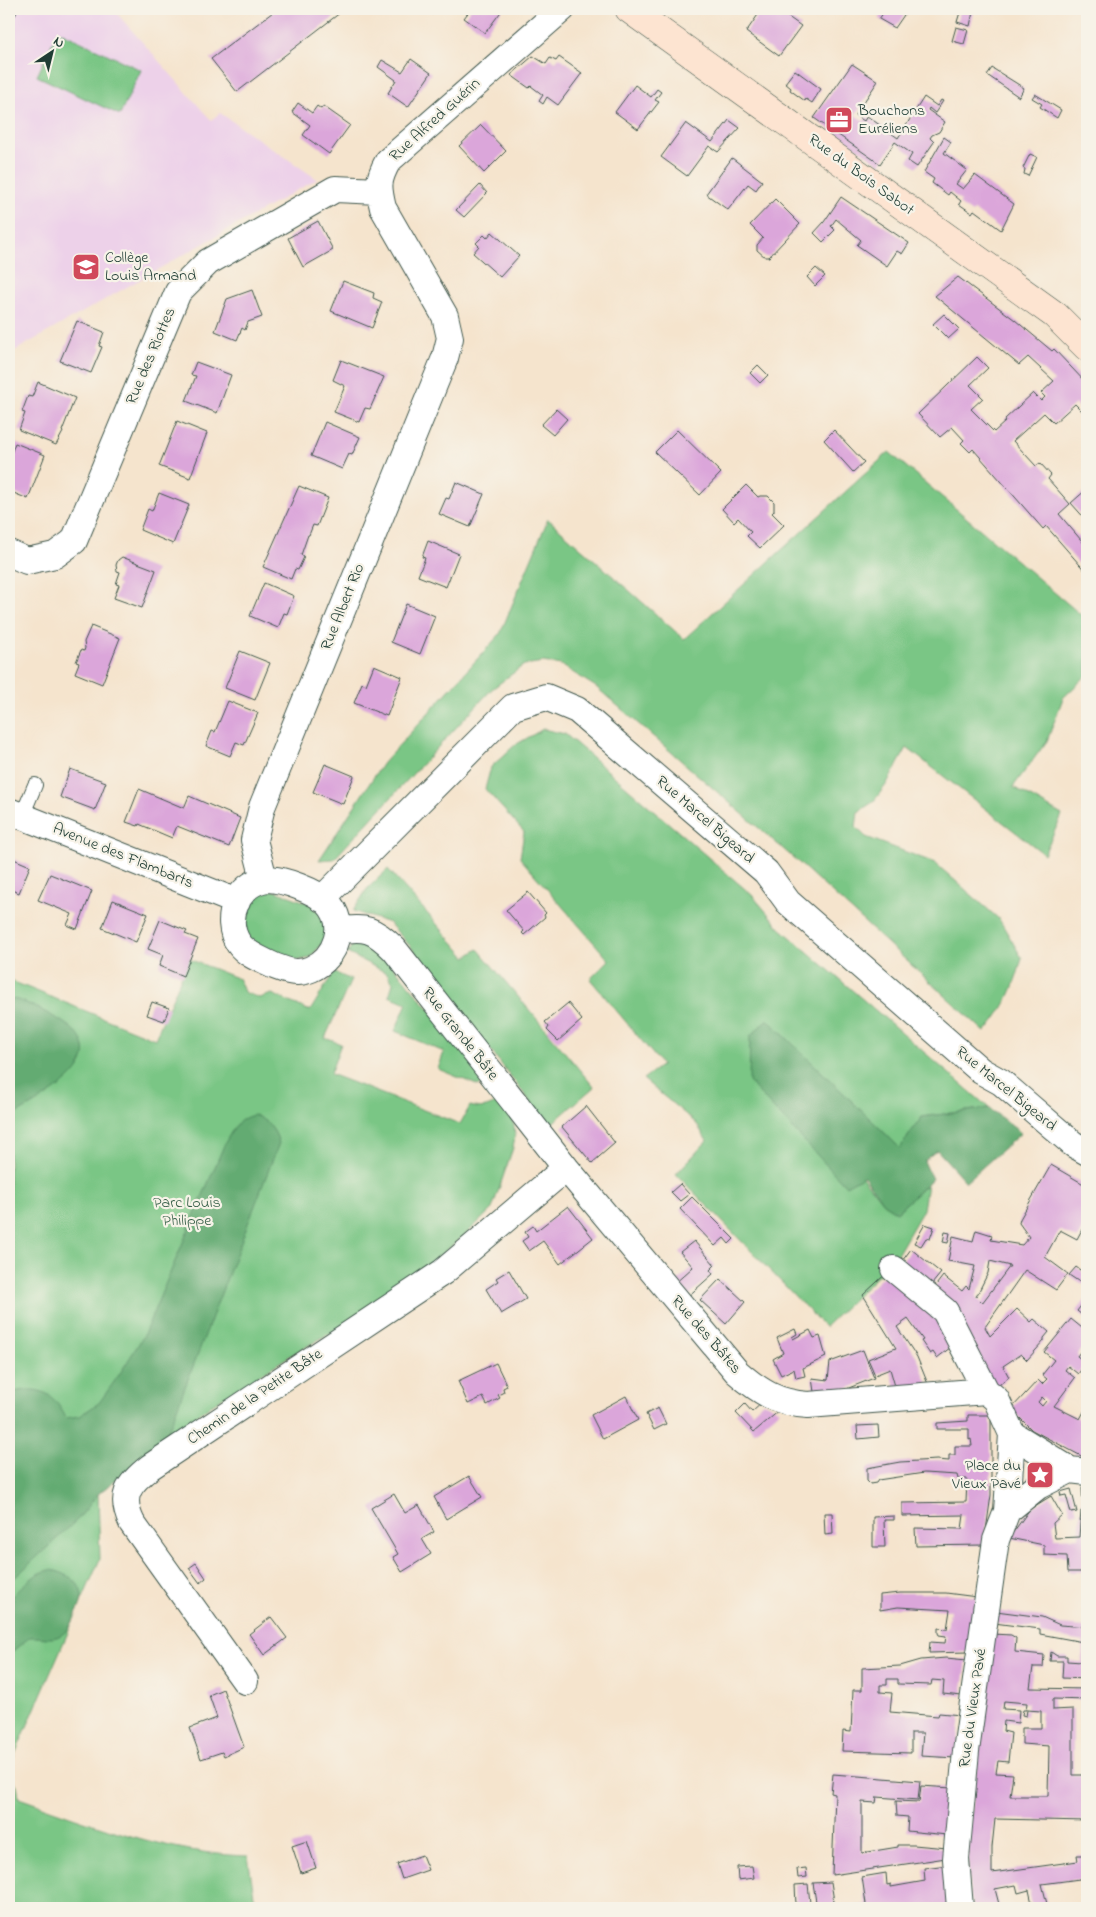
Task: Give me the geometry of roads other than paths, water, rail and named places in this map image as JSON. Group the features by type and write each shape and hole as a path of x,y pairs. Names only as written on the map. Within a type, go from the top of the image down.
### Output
{"main road":[{"name":"Rue du Bois Sabot","path":"629,9 1054,315 1087,348"}],"street":[{"name":"Rue Alfred Guérin","path":"379,191 380,175 388,161 562,9"},
{"name":"Rue des Riottes","path":"9,553 27,561 55,554 74,540 178,292 208,262 336,189 379,191"},
{"name":"Rue Albert Rio","path":"264,879 254,840 262,806 445,358 450,338 445,316 383,208 379,191"},
{"name":"Rue Marcel Bigeard","path":"322,899 513,707 546,697 577,710 766,872 788,902 974,1065 1002,1082 1073,1144 1087,1152"},
{"name":"Avenue des Flambarts","path":"15,813 236,902"},
{"path":"264,879 282,880 322,899 334,912 338,931 334,948 322,962 306,971 289,972 248,954 238,943 232,920 236,902 249,886 264,879"},
{"name":"Rue Grande Bâte","path":"338,931 354,928 371,931 394,948 566,1168"},
{"name":"Rue des Bâtes","path":"566,1168 737,1372 768,1395 786,1402 808,1405 986,1391"},
{"name":"Chemin de la Petite Bâte","path":"245,1681 132,1523 126,1508 128,1488 135,1479 150,1467 443,1272 566,1168"},
{"path":"894,1269 945,1311 986,1391 996,1399 1012,1434 1007,1511"},
{"path":"1012,1434 1078,1471"},
{"path":"1007,1511 1038,1486 1078,1471"},
{"name":"Rue du Vieux Pavé","path":"960,1908 956,1859 966,1751 996,1540 1007,1511"}],"lane":[{"path":"15,813 35,785"}],"place":[{"name":"Bouchons Euréliens","path":"839,120"},
{"name":"Collège Louis Armand","path":"86,267"},
{"name":"Place du Vieux Pavé","path":"1040,1475"}],"park label":[{"name":"Parc Louis Philippe","path":"187,1212"}]}
